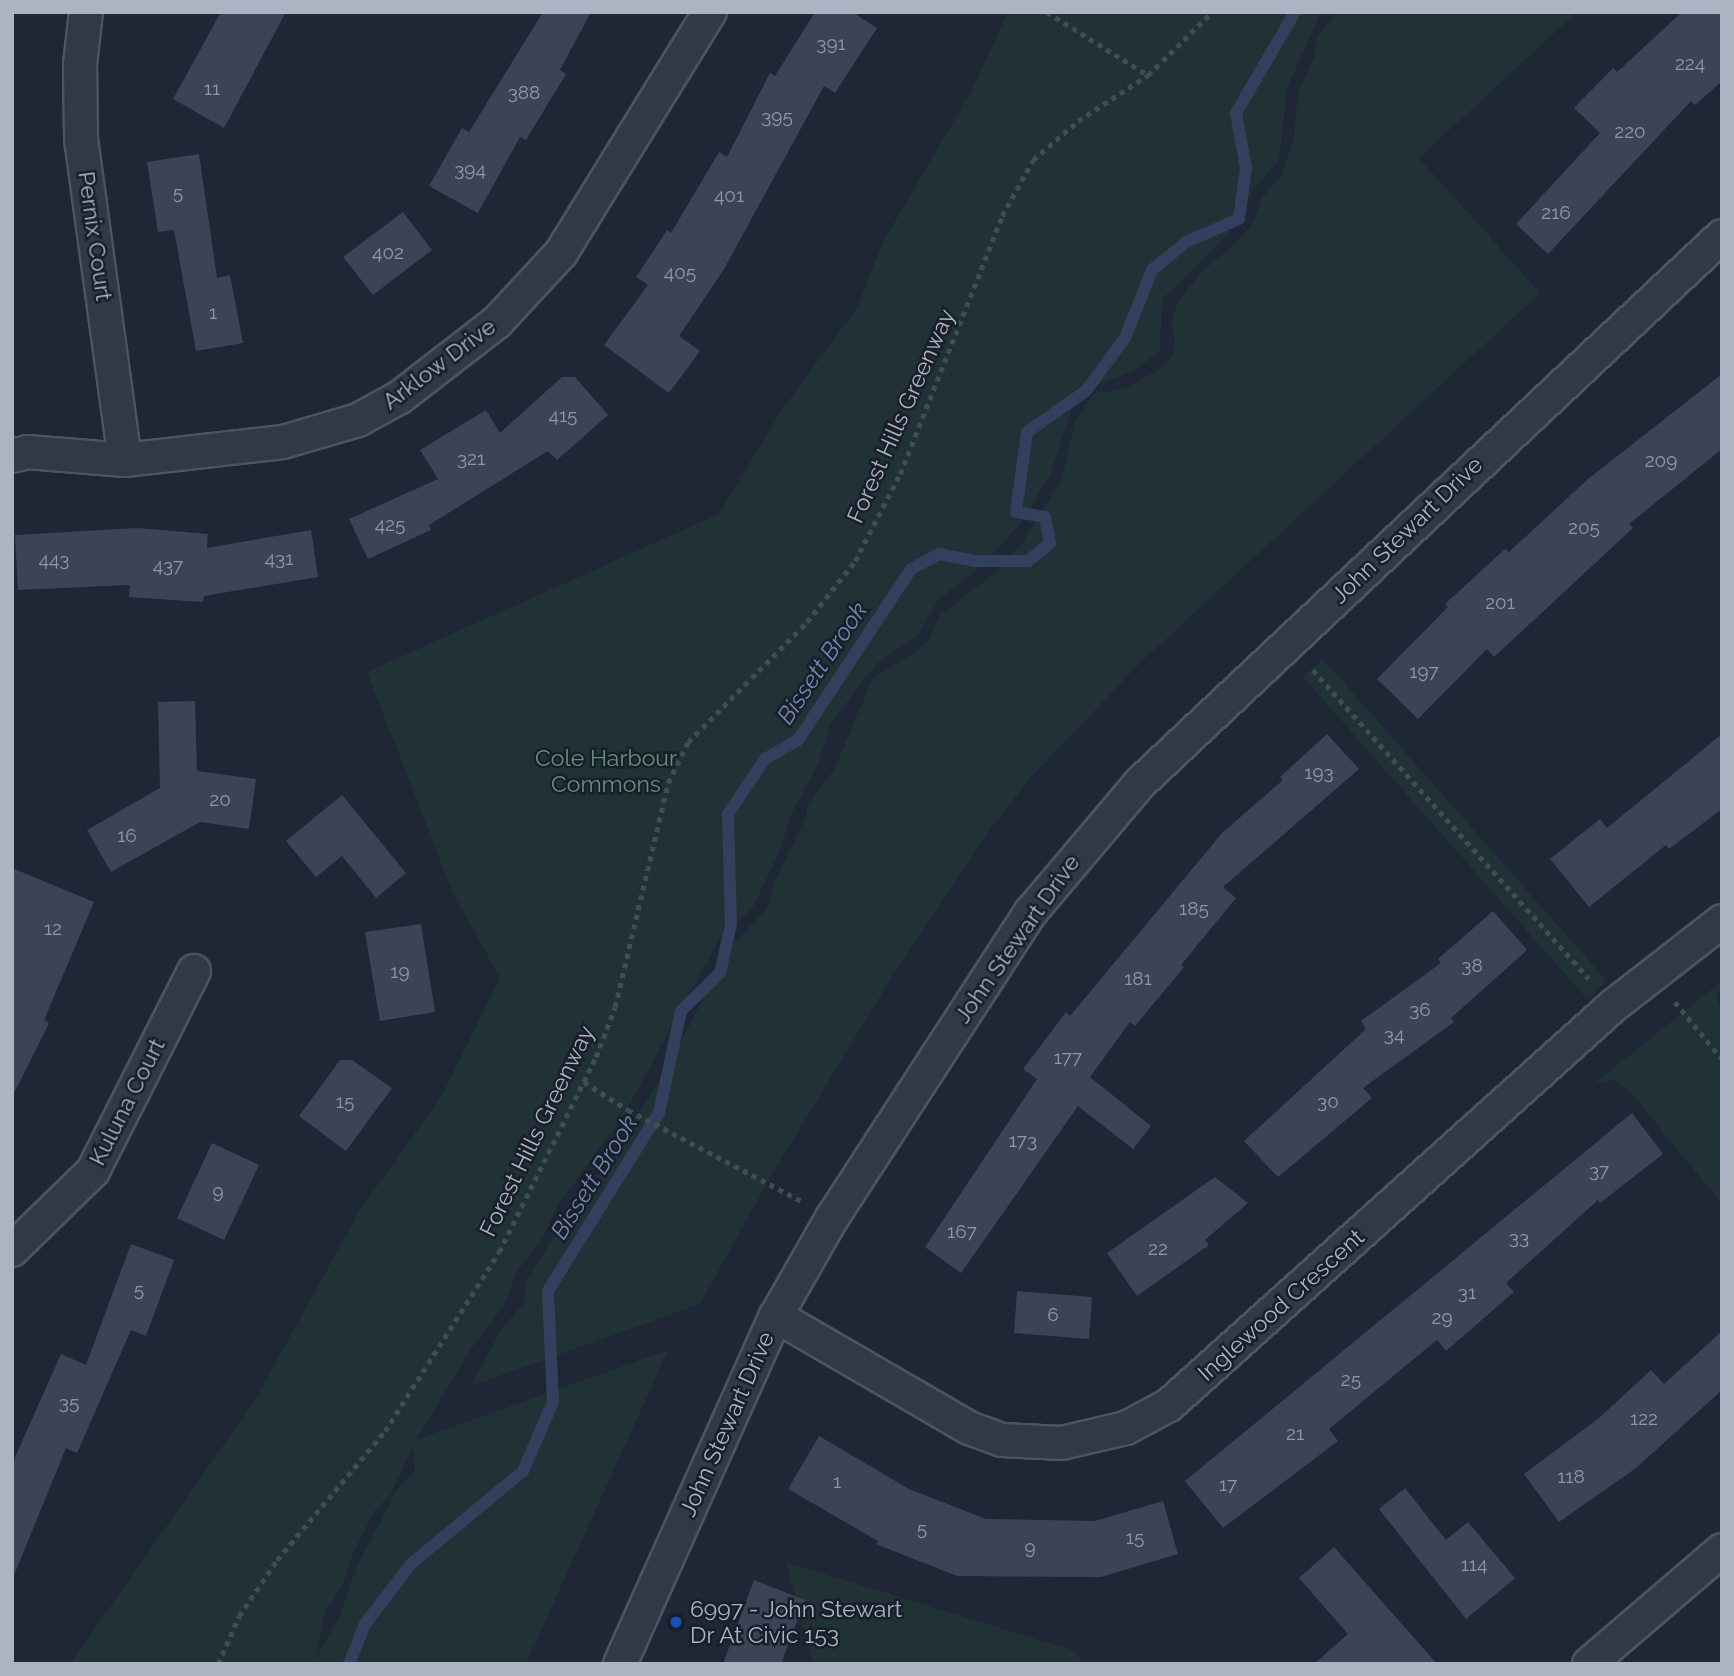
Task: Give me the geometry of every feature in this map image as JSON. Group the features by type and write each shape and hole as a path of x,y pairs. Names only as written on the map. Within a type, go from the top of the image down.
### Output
{"street":[{"name":"Pernix Court","path":"86,12 80,65 81,139 125,460"},
{"name":"Arklow Drive","path":"12,456 28,453 125,460 314,436 387,405 449,362 520,300 567,244 710,12"},
{"name":"John Stewart Drive","path":"620,1664 776,1316 832,1217 1031,912 1082,847 1139,784 1722,236"},
{"name":"Inglewood Crescent","path":"776,1316 969,1428 1002,1440 1062,1443 1126,1428 1169,1405 1613,1006 1722,921"},
{"name":"Kuluna Court","path":"12,1250 93,1171 194,971"},
{"path":"1590,1664 1722,1550"}],"path":[{"path":"1047,12 1148,75"},
{"name":"Forest Hills Greenway","path":"218,1664 239,1616 277,1560 384,1431 499,1252 584,1082 615,1007 668,783 688,742 807,622 855,561 900,474 1002,216 1033,160 1078,121 1148,75 1212,12"},
{"path":"1289,643 1613,1006"},
{"path":"1653,974 1722,1059"},
{"path":"584,1082 628,1110 832,1217"}],"green space":[{"name":"Cole Harbour Commons","path":"1008,12 1321,12 1287,88 1279,160 1255,187 1226,236 1162,299 1160,350 1136,370 1087,389 1075,399 1050,475 1021,523 979,568 938,600 918,635 876,664 831,723 818,764 790,817 782,846 753,907 719,939 625,1113 557,1207 542,1239 516,1273 504,1305 469,1352 416,1440 668,1350 526,1664 70,1664 255,1400 360,1210 441,1097 500,978 453,893 367,672 719,514 781,411 857,308 883,242 972,90","holes":["413,1445 415,1471 397,1490 358,1564 338,1619 316,1659 325,1610 342,1587 353,1554 374,1511 391,1494"]},
{"path":"1337,12 1577,12 1419,158 1540,293 1141,662 1032,776 988,832 893,975 771,1176 700,1304 471,1386 502,1328 524,1303 526,1282 562,1223 612,1157 670,1063 730,947 767,909 774,883 807,816 807,806 835,768 873,678 917,651 928,641 940,615 998,571 1021,545 1062,479 1074,424 1093,394 1126,388 1165,366 1172,357 1175,342 1171,322 1179,300 1201,273 1244,235 1254,222 1261,199 1281,176 1294,138 1298,93 1314,58 1317,38"},
{"path":"1323,659 1607,981 1587,999 1303,677"},
{"path":"1722,981 1717,998 1722,1013 1722,1204 1632,1094 1615,1080 1595,1083"},
{"path":"786,1562 1072,1650 1085,1664 813,1664"}],"building":[{"path":"221,12 286,12 224,128 173,99"},
{"path":"543,12 591,12 560,70 566,74 526,140 520,137 478,213 429,186 462,128 469,132"},
{"path":"815,12 852,12 877,28 835,93 824,86 724,269 679,336 700,351 669,393 604,345 648,285 636,277 667,230 671,233 719,152 727,157 770,73 775,76"},
{"path":"1682,12 1722,12 1722,81 1695,105 1691,101 1548,254 1516,224 1600,133 1574,108 1613,68 1617,72"},
{"path":"199,154 217,278 230,275 243,343 196,351 174,230 158,232 147,162"},
{"path":"403,212 432,250 373,295 343,257"},
{"path":"1722,374 1722,449 1629,524 1633,528 1494,657 1487,649 1418,719 1377,679 1448,607 1445,604 1505,549 1509,552 1588,479"},
{"path":"562,377 575,377 608,415 557,460 548,451 429,525 431,530 368,559 349,519 438,479 420,450 486,410 500,433"},
{"path":"137,528 208,534 207,548 311,530 318,577 204,596 203,602 129,597 130,585 18,590 15,535"},
{"path":"195,701 197,771 256,779 249,829 200,822 111,872 87,830 160,788 158,702"},
{"path":"1327,734 1359,769 1223,887 1236,898 1135,1026 1130,1022 1090,1077 1151,1126 1133,1149 1078,1106 961,1273 925,1247 1037,1079 1023,1069 1066,1012 1070,1016 1222,833 1283,780 1280,777"},
{"path":"1722,734 1722,809 1669,849 1666,845 1589,907 1550,859 1600,819 1607,828"},
{"path":"342,795 406,873 376,898 342,856 316,877 286,841"},
{"path":"12,868 94,902 44,1020 49,1023 13,1095"},
{"path":"1493,911 1527,950 1451,1018 1454,1022 1363,1088 1372,1098 1278,1177 1244,1141 1366,1029 1361,1021 1441,963 1438,959"},
{"path":"421,924 435,1012 380,1021 365,932"},
{"path":"340,1060 352,1060 392,1088 346,1151 299,1116"},
{"path":"1632,1113 1663,1154 1600,1203 1598,1200 1506,1283 1514,1292 1446,1351 1437,1340 1329,1429 1338,1441 1223,1528 1185,1481"},
{"path":"212,1143 259,1165 224,1240 177,1218"},
{"path":"1215,1177 1248,1203 1205,1240 1209,1245 1137,1296 1107,1253"},
{"path":"131,1244 174,1260 146,1336 131,1330 77,1453 66,1448 12,1580 12,1464 61,1354 86,1365"},
{"path":"1017,1291 1092,1297 1089,1339 1014,1333"},
{"path":"1722,1331 1722,1390 1636,1468 1559,1522 1524,1474 1599,1418 1651,1370 1664,1384"},
{"path":"819,1436 909,1489 986,1519 1095,1521 1163,1501 1178,1554 1101,1577 957,1576 876,1544 878,1541 788,1489"},
{"path":"1405,1488 1446,1540 1468,1522 1515,1578 1466,1619 1379,1509"},
{"path":"1334,1547 1437,1664 1314,1664 1348,1634 1299,1578"},
{"path":"754,1580 805,1600 781,1664 723,1664"}],"waterway":[{"name":"Bissett Brook","path":"349,1664 365,1624 411,1564 523,1471 553,1402 548,1291 659,1113 681,1011 720,973 731,924 728,814 765,759 798,740 911,569 939,554 974,561 1028,561 1050,543 1045,517 1016,512 1027,432 1086,391 1125,338 1152,270 1186,242 1239,219 1246,168 1236,113 1295,12"}],"place":[{"name":"6997 - John Stewart Dr At Civic 153","path":"676,1622"}]}
